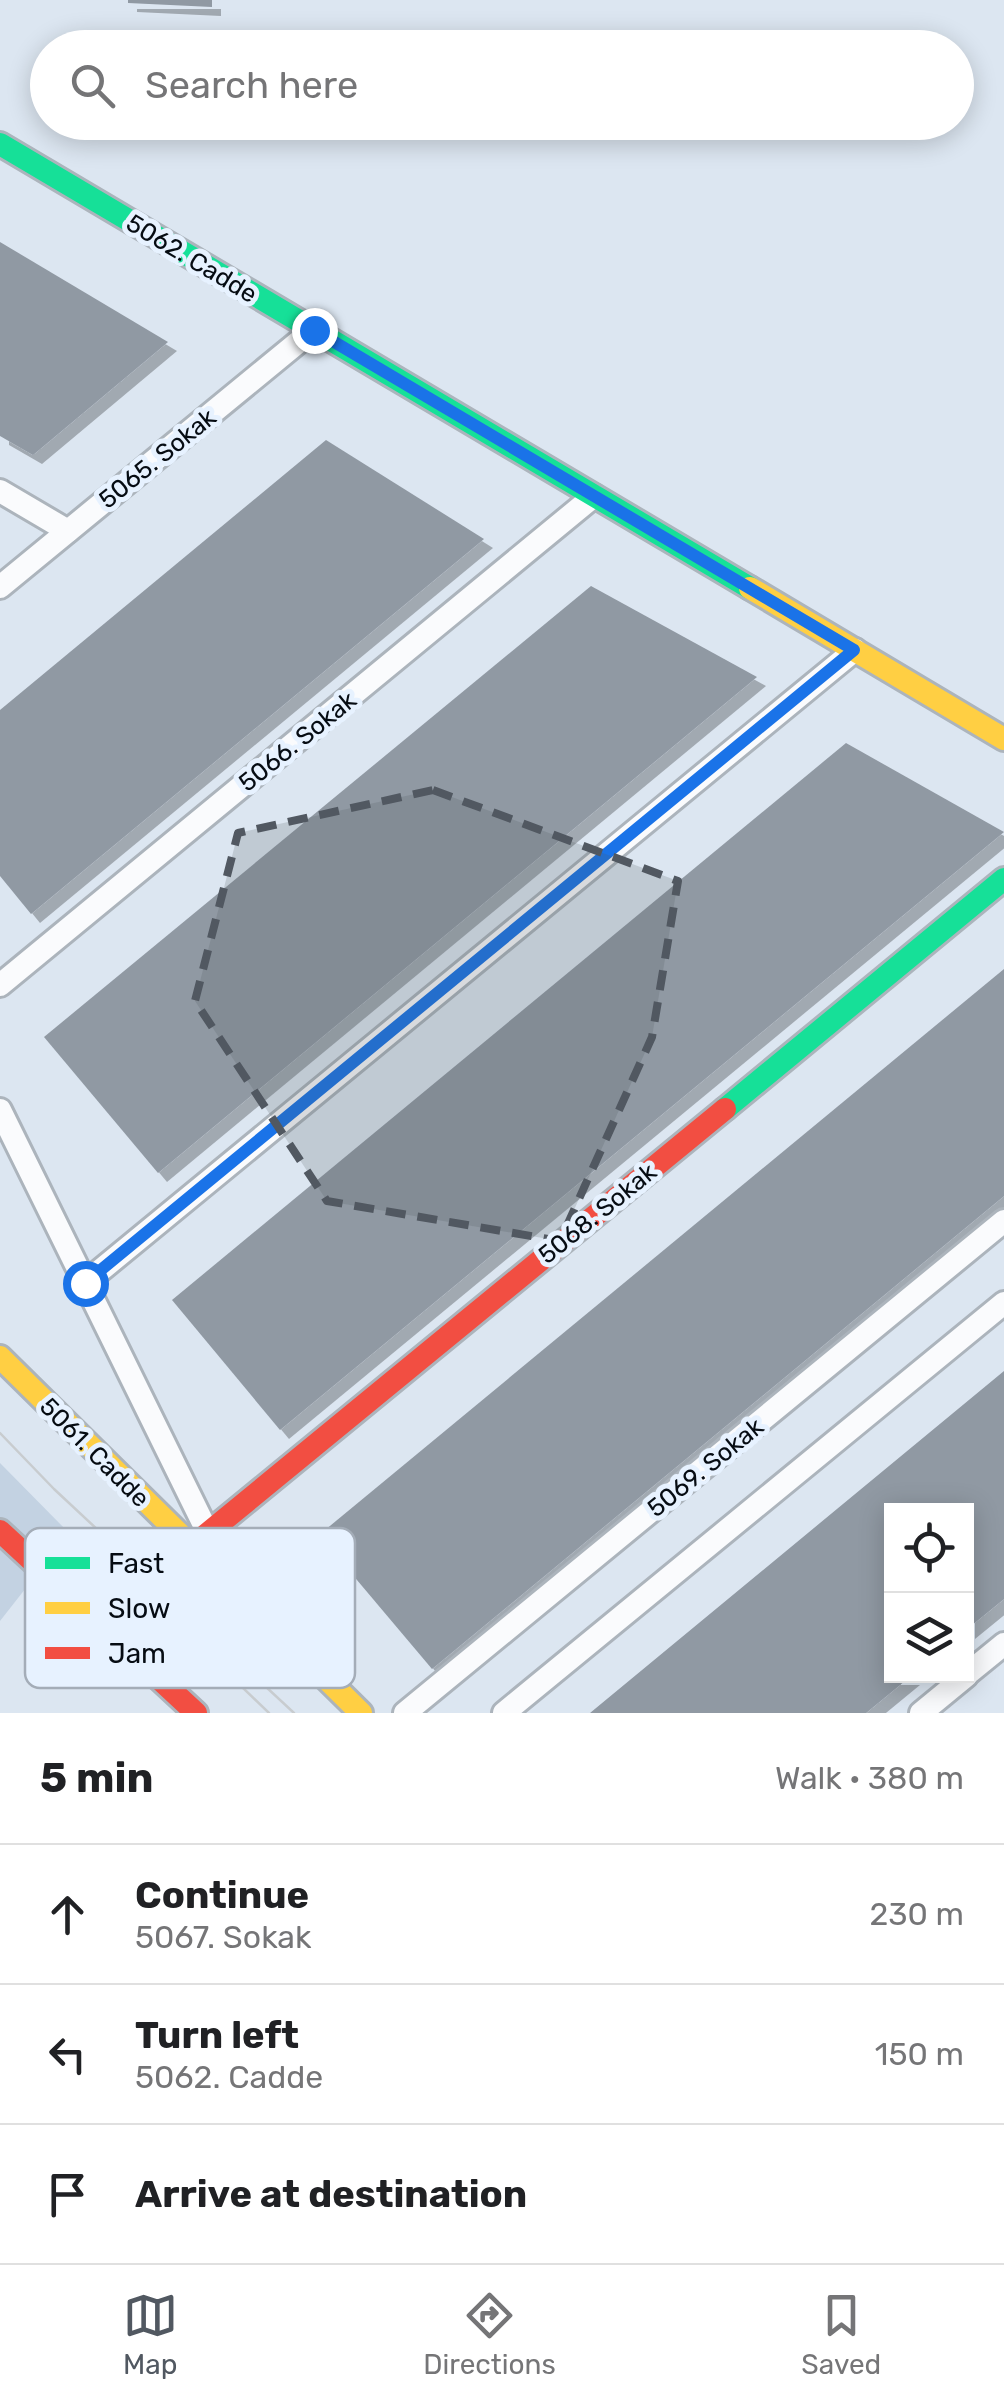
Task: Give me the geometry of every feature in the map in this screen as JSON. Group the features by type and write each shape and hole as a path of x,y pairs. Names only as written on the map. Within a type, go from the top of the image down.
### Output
{"street":[{"name":"5062. Cadde","path":"0,144 1004,739"},
{"name":"5065. Sokak","path":"0,587 314,330"},
{"path":"0,491 68,531"},
{"name":"5066. Sokak","path":"0,985 594,496"},
{"path":"85,1283 854,650"},
{"name":"5068. Sokak","path":"214,1528 1004,879"},
{"path":"0,1110 85,1283 194,1528"},
{"name":"5069. Sokak","path":"405,1713 1004,1221"},
{"path":"504,1713 1004,1302"},
{"name":"5061. Cadde","path":"0,1357 186,1528"},
{"path":"0,1532 25,1555"},
{"path":"974,1668 1004,1644"},
{"path":"920,1713 956,1683"},
{"path":"169,1688 196,1713"},
{"name":"5061. Cadde","path":"338,1688 361,1713"}],"highlighted area":[{"path":"433,790 678,881 652,1037 560,1241 327,1201 195,1001 238,833"}],"shaded area":[{"path":"0,1463 64,1528 25,1528 25,1589 0,1621"}],"building":[{"path":"212,0 212,7 128,3"},
{"path":"0,242 168,342 33,455 0,436"},
{"path":"326,440 484,539 31,914 0,876 0,710"},
{"path":"591,586 757,677 158,1173 44,1037"},
{"path":"846,743 1004,832 280,1430 172,1300"},
{"path":"1004,969 1004,1196 432,1669 355,1578 355,1528 327,1528"},
{"path":"1004,1371 1004,1599 974,1623 974,1503 884,1503 884,1683 902,1683 866,1713 590,1713"}],"tram line":[{"path":"0,1433 96,1528"},
{"path":"243,1688 269,1713"},
{"path":"267,1688 294,1713"}],"traffic: fast":[{"path":"0,144 750,588"},
{"path":"725,1109 1004,879"}],"traffic: slow":[{"path":"750,588 1004,739"},
{"path":"0,1357 173,1528"},
{"path":"336,1688 361,1713"}],"traffic: jam":[{"path":"214,1528 725,1109"},
{"path":"0,1531 25,1554"},
{"path":"169,1688 196,1713"}],"route":[{"path":"85,1283 854,650 314,330"}]}
